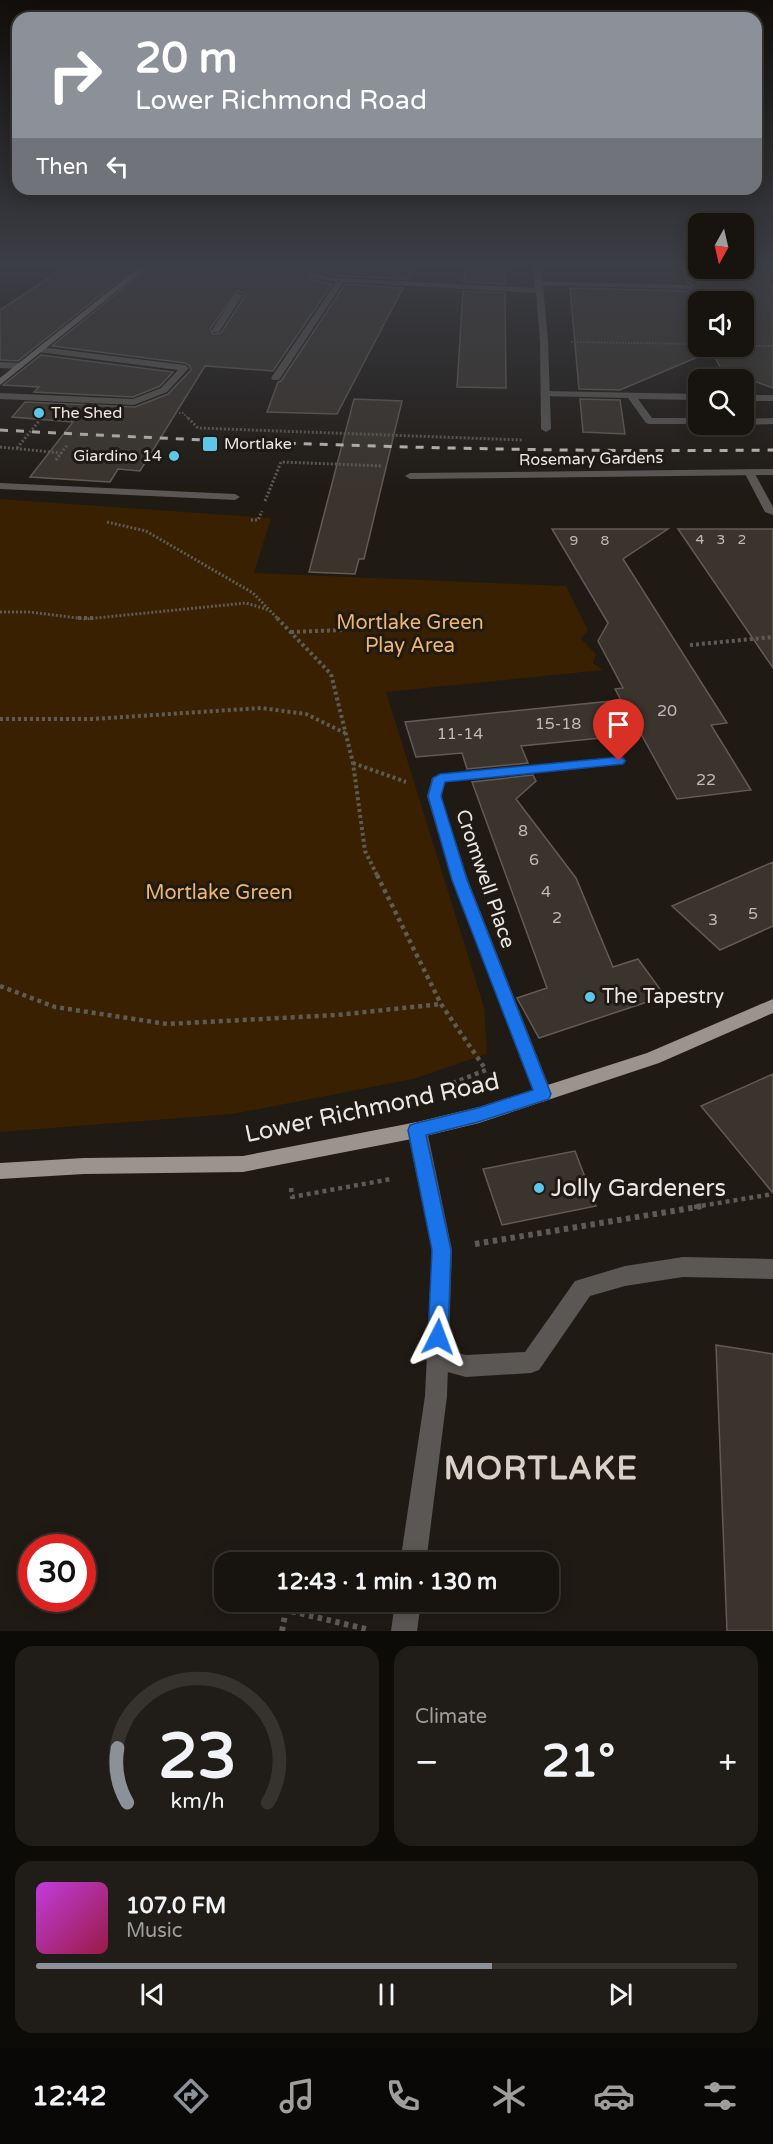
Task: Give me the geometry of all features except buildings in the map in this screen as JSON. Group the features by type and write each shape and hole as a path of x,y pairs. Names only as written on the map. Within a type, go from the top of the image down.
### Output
{"main road":[{"path":"0,382 54,339"},
{"name":"Lower Richmond Road","path":"0,1171 84,1166 243,1164 417,1130 478,1115 653,1058 773,1006"}],"street":[{"path":"276,378 302,339"},
{"path":"544,341 546,429"},
{"path":"41,350 185,368"},
{"path":"0,396 134,402 164,390 193,359"},
{"path":"0,365 19,366"},
{"path":"545,394 688,397"},
{"path":"631,396 650,421 688,421"},
{"path":"754,398 773,398"},
{"path":"754,422 773,421"},
{"path":"749,472 770,512"},
{"name":"Rosemary Gardens","path":"410,476 773,472"},
{"path":"0,486 235,497"},
{"path":"440,778 619,761"},
{"name":"Cromwell Place","path":"440,778 434,796 460,880 543,1094"},
{"path":"415,1552 436,1396 442,1250 417,1130"},
{"path":"437,1359 466,1366 531,1362 583,1288 625,1276 683,1267 773,1269"},
{"path":"404,1631 407,1612"}],"path":[{"path":"544,341 688,344"},
{"path":"754,346 773,346"},
{"path":"134,402 137,404 135,409 183,413 198,428 531,440 546,429"},
{"path":"17,448 39,421"},
{"path":"54,463 68,444"},
{"path":"0,447 61,453"},
{"path":"104,521 146,531 253,593 331,674 353,763 365,851 441,1004 486,1070"},
{"path":"0,612 29,612 86,619 246,603 270,610"},
{"path":"290,632 344,630"},
{"path":"690,645 773,637"},
{"path":"0,720 93,719 261,708 306,714 345,733"},
{"path":"353,763 404,782 440,778"},
{"path":"0,986 55,1007 166,1024 337,1015 441,1004"},
{"path":"292,1192 292,1197 427,1172"},
{"path":"442,1250 773,1194"},
{"path":"282,1631 286,1610 374,1631"}],"green space":[{"name":"Mortlake Green","path":"0,499 271,518 254,573 566,586 588,630 581,639 596,654 593,663 603,670 386,692 484,1007 487,1054 413,1079 233,1114 0,1132"}],"railway":[{"path":"0,430 386,446 676,451 773,450"}],"place":[{"name":"The Shed","path":"39,413"},
{"name":"Mortlake","path":"210,444"},
{"name":"Giardino 14","path":"174,456"},
{"name":"The Tapestry","path":"590,997"},
{"name":"Jolly Gardeners","path":"539,1188"}],"district":[{"name":"MORTLAKE","path":"541,1469"}],"route":[{"path":"438,1337 442,1250 417,1130 478,1115 543,1094 460,880 434,796 440,778 619,761"}],"park label":[{"name":"Mortlake Green Play Area","path":"410,634"}]}
